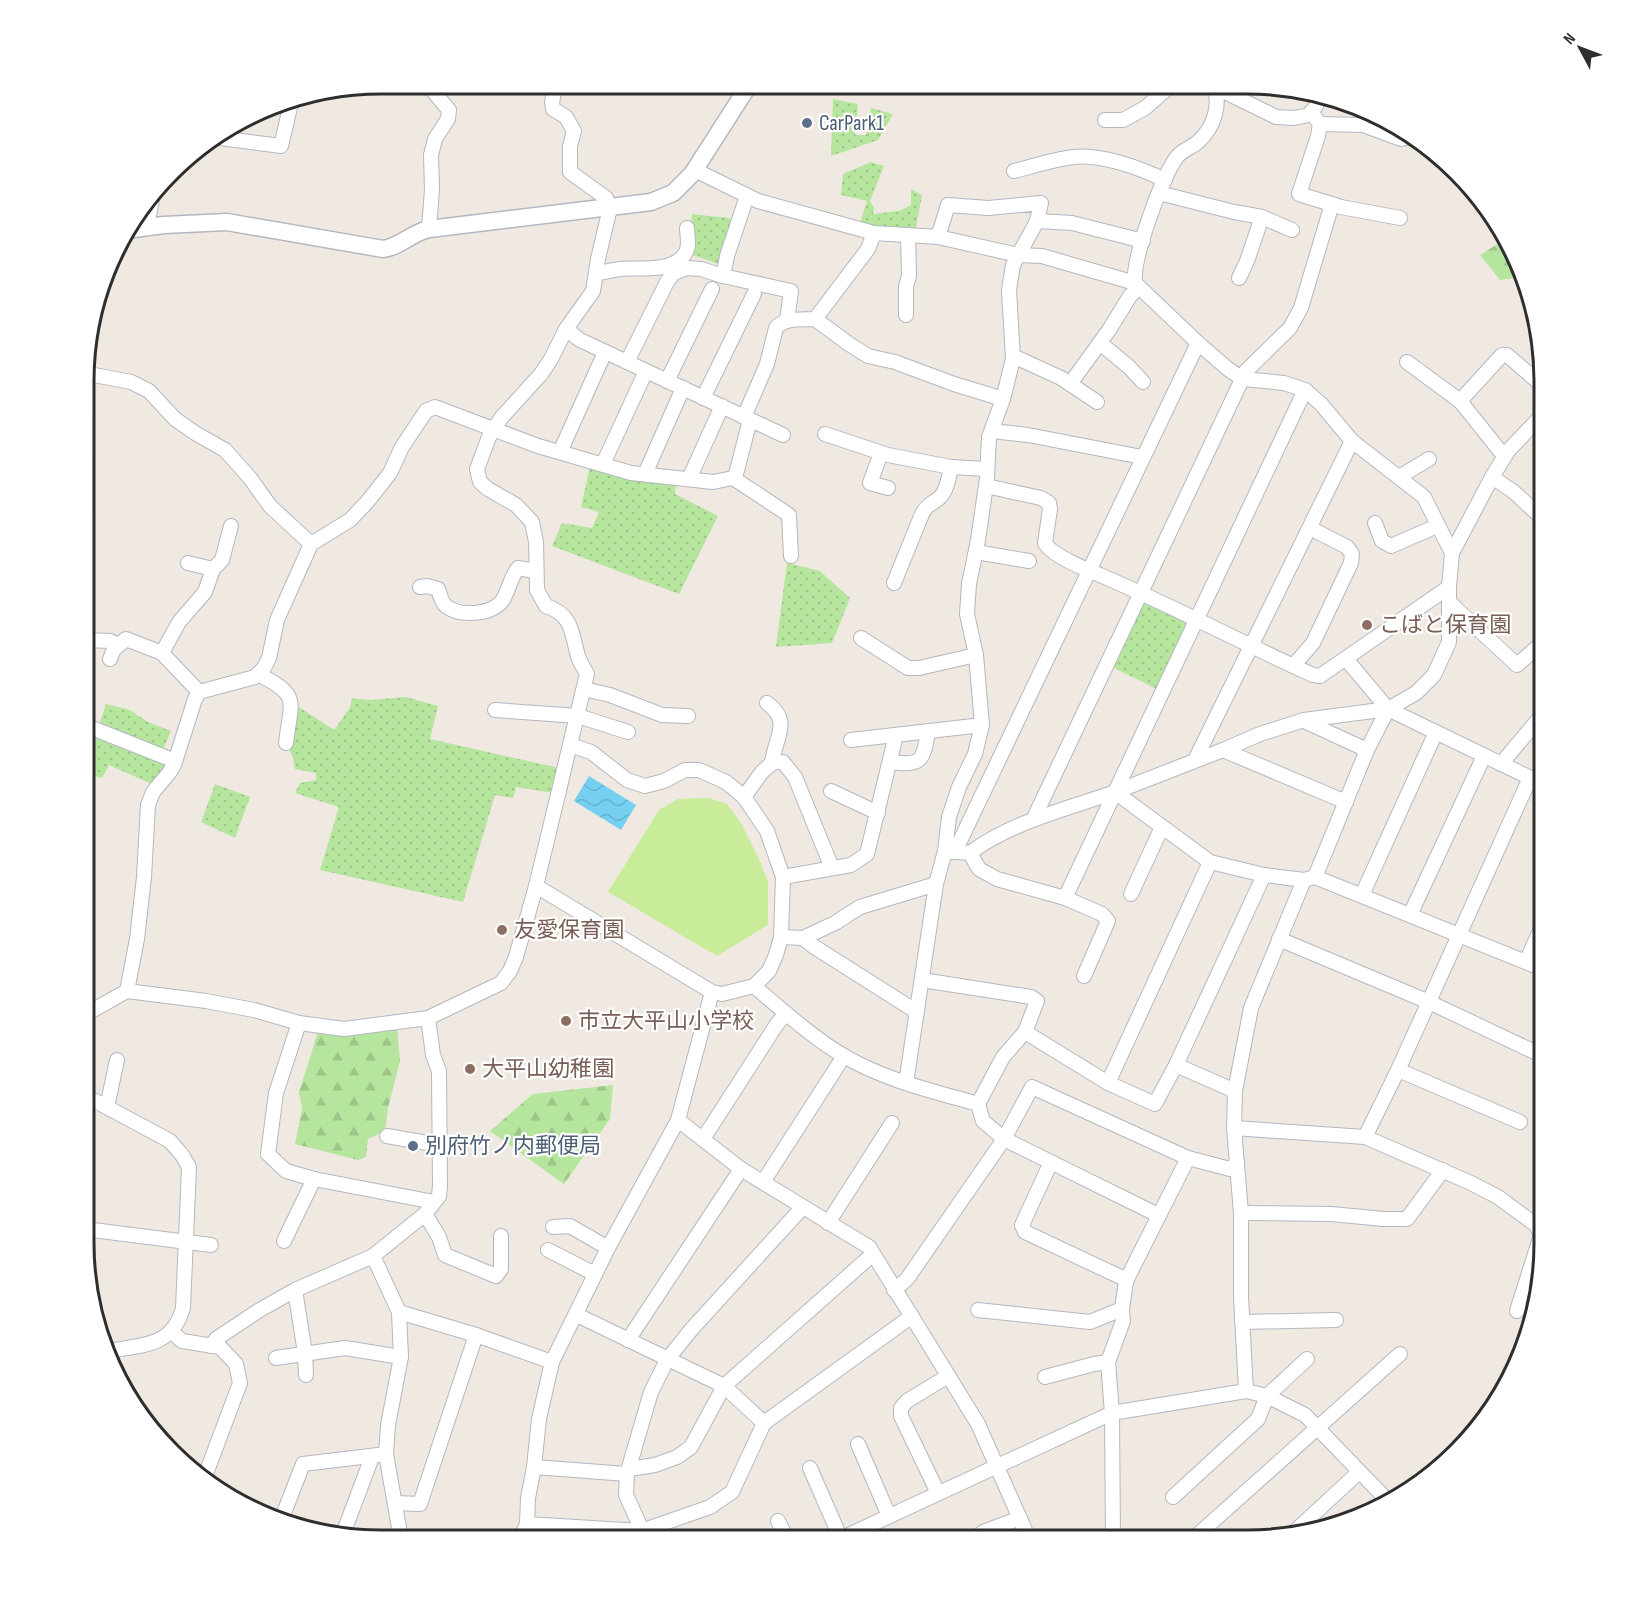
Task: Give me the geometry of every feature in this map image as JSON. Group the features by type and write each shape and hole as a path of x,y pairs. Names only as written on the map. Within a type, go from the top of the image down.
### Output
{"street":[{"path":"429,229 432,189 431,154 435,139 448,118 449,110 435,94"},
{"path":"94,1010 127,991 206,1001 300,1023 344,1029 428,1018 501,983 510,971 536,886 587,674 578,660 567,618 558,610 546,606 537,590 536,542 532,522 516,505 488,489 480,482 477,475 478,461 494,428 515,401 541,374 566,329 593,291 610,208 606,198 570,172 570,146 574,131 566,117 553,109 554,94"},
{"path":"139,228 226,222 383,249 394,246 414,233 429,229 633,206 661,199 678,189 695,170 743,94"},
{"path":"1105,120 1123,120 1145,108 1161,94"},
{"path":"1070,384 1100,343 1137,285 1134,275 1162,187 1177,156 1200,140 1213,122 1218,98 1217,94"},
{"path":"1228,94 1276,117 1294,118 1309,115 1317,103"},
{"path":"228,139 282,146 290,110"},
{"path":"1311,112 1320,124 1299,194 1332,204 1400,218"},
{"path":"1320,124 1363,125 1398,138"},
{"path":"1014,171 1074,157 1091,157 1142,169 1162,187 1234,212 1262,217 1292,230"},
{"path":"695,170 758,201 874,233 938,237 1017,255 1042,256 1137,285 1198,343 1242,379 1284,383 1305,390 1321,404 1352,441 1424,497 1452,553"},
{"path":"723,276 727,256 747,196"},
{"path":"906,1083 936,884 949,851 949,817 959,787 975,754 981,725 975,655 967,614 969,584 986,486 989,437 1003,399 1013,356 1009,290 1017,255 1037,221 1041,203 988,208 948,205 938,237"},
{"path":"1033,820 1246,371 1290,327 1300,308 1332,204"},
{"path":"147,227 149,213"},
{"path":"1239,278 1262,217"},
{"path":"1037,221 1072,223 1143,241"},
{"path":"596,274 621,269 663,267 676,262 686,252 687,228"},
{"path":"815,319 868,249 874,233"},
{"path":"906,315 906,286 909,276 908,235"},
{"path":"627,362 668,280 674,273 687,268 791,291 787,321"},
{"path":"667,381 712,289"},
{"path":"703,398 754,294"},
{"path":"733,478 738,469 747,418 768,364 776,328 787,321 815,319 868,356 895,362 1003,399"},
{"path":"566,329 580,340 783,435"},
{"path":"1100,343 1143,382"},
{"path":"949,851 960,841 1198,343"},
{"path":"560,452 605,352"},
{"path":"1460,401 1502,356 1507,355 1534,378"},
{"path":"1013,356 1061,378 1097,402"},
{"path":"1407,362 1460,401 1504,456"},
{"path":"603,464 646,371"},
{"path":"94,375 132,382 149,391 175,419 225,450 250,478 270,506 311,544"},
{"path":"645,474 683,388"},
{"path":"1065,898 1305,390"},
{"path":"688,479 722,406"},
{"path":"127,991 137,939 144,877 148,806 153,792 169,773 175,761 195,699 199,692 255,677 264,668 269,658 277,620 311,544 350,520 368,501 390,473 402,447 431,407 494,428 538,446 631,473 713,482 733,478 789,514 791,556"},
{"path":"949,851 970,853 985,842 1033,820 1115,792 1260,734 1304,720 1388,710 1416,693 1434,675 1449,642 1449,586 1452,553 1504,456 1534,424"},
{"path":"992,431 1028,435 1142,458"},
{"path":"825,434 881,453 951,466 987,469"},
{"path":"1195,760 1352,441"},
{"path":"881,453 870,483 888,488"},
{"path":"1399,477 1429,459"},
{"path":"894,583 922,514 928,504 940,498 945,491 951,466"},
{"path":"1492,477 1514,492 1534,511"},
{"path":"986,486 1041,498 1049,503 1045,543 1047,548 1088,570 1140,592 1293,666 1320,676 1449,586"},
{"path":"1375,523 1382,541 1391,546 1437,525"},
{"path":"162,653 179,622 205,592 213,569 222,560 231,526"},
{"path":"1293,666 1313,643 1351,564 1352,554 1347,548 1310,528"},
{"path":"976,552 1029,561"},
{"path":"188,563 213,569"},
{"path":"420,587 427,586 438,590 443,604 449,608 469,613 481,613 495,608 502,601 518,568 535,571"},
{"path":"1449,602 1517,665 1534,650"},
{"path":"861,638 908,668 919,668 975,655"},
{"path":"110,659 114,649 126,639 162,653 199,692"},
{"path":"94,640 110,641 118,645"},
{"path":"1346,658 1388,710 1534,780"},
{"path":"258,674 280,685 288,692 291,702 286,743"},
{"path":"584,689 610,695 662,715 688,716"},
{"path":"767,703 779,713 781,722 772,764"},
{"path":"495,710 578,716 628,732"},
{"path":"1246,1390 1239,1224 1241,1213 1234,1128 1235,1091 1251,1008 1279,939 1310,879 1388,710"},
{"path":"1304,720 1368,750"},
{"path":"851,740 981,725"},
{"path":"1501,764 1534,725"},
{"path":"94,729 175,761"},
{"path":"890,762 908,765 915,763 922,757 928,732"},
{"path":"1362,895 1436,732"},
{"path":"783,877 851,864 867,854 896,735"},
{"path":"536,886 712,992 729,993 754,986 769,971 781,937 783,877 767,831 744,797 726,782 699,770 685,770 664,781 645,786 627,780 591,752 570,745"},
{"path":"1223,750 1346,802"},
{"path":"1410,915 1484,756"},
{"path":"744,797 762,772 772,764 783,762 795,777 832,868"},
{"path":"1365,1137 1459,935 1534,787"},
{"path":"831,791 878,813"},
{"path":"1115,792 1210,862 1264,875 1310,879 1362,895 1534,965"},
{"path":"1131,894 1162,827"},
{"path":"970,853 979,869 996,879 1065,898 1102,914 1108,921 1084,976"},
{"path":"1108,1083 1210,862"},
{"path":"1025,1032 1108,1083 1155,1104 1176,1065 1264,875"},
{"path":"781,937 803,938 835,923 860,907 936,884"},
{"path":"803,938 917,1012"},
{"path":"1279,939 1429,1002 1534,1052"},
{"path":"1526,962 1534,944"},
{"path":"922,980 1031,997 1036,1001 1025,1032 1003,1057 978,1104 983,1121 1004,1139 1158,1215"},
{"path":"754,986 844,1056 906,1083 978,1104"},
{"path":"524,1530 527,1524 528,1498 539,1419 552,1362 608,1248 678,1120 712,992"},
{"path":"703,1139 786,1013"},
{"path":"211,1346 216,1339 258,1311 295,1290 373,1256 425,1214 438,1196 440,1185 439,1071 433,1055 428,1018"},
{"path":"300,1023 276,1093 268,1154 286,1171 314,1179 434,1202"},
{"path":"763,1182 844,1056"},
{"path":"107,1107 117,1060"},
{"path":"1176,1065 1235,1091"},
{"path":"1398,1070 1520,1122"},
{"path":"894,1290 907,1279 1004,1139 1032,1087 1188,1158 1230,1169 1237,1163"},
{"path":"94,1100 170,1141 189,1167 183,1308 180,1321 172,1332 160,1340 146,1346 115,1350"},
{"path":"678,1120 741,1169 869,1247 978,1424 1025,1530"},
{"path":"828,1223 892,1123"},
{"path":"1234,1128 1365,1137 1443,1170 1497,1197 1534,1225"},
{"path":"387,1136 439,1145"},
{"path":"1113,1530 1112,1413 1108,1362 1123,1321 1122,1309 1127,1280 1188,1158"},
{"path":"1051,1162 1025,1215 1022,1226 1025,1232 1127,1280"},
{"path":"628,1340 741,1169"},
{"path":"1241,1213 1331,1214 1407,1219 1443,1170"},
{"path":"284,1240 314,1179"},
{"path":"642,1530 626,1496 628,1472 651,1392 667,1360 690,1331 802,1208"},
{"path":"425,1214 439,1237 445,1255 496,1276 501,1269 501,1236"},
{"path":"553,1227 570,1226 608,1248"},
{"path":"94,1230 210,1245"},
{"path":"548,1250 596,1274"},
{"path":"534,1467 628,1472 677,1457 691,1447 724,1386 873,1254"},
{"path":"347,1527 379,1455 388,1425 401,1357 399,1312 373,1256"},
{"path":"1517,1311 1533,1260"},
{"path":"295,1290 305,1353 306,1375"},
{"path":"978,1310 1090,1322 1122,1309"},
{"path":"399,1312 476,1335 552,1362"},
{"path":"577,1315 724,1386 764,1423"},
{"path":"656,1530 710,1507 732,1491 764,1423 912,1316"},
{"path":"1242,1322 1336,1320"},
{"path":"172,1332 182,1341 220,1347 236,1364 240,1383 207,1470"},
{"path":"396,1503 420,1504 476,1335"},
{"path":"276,1358 345,1348 401,1357"},
{"path":"1203,1530 1400,1353"},
{"path":"1173,1497 1258,1419 1267,1396 1307,1359"},
{"path":"1045,1377 1108,1362"},
{"path":"938,1493 901,1416 901,1408 907,1401 948,1376"},
{"path":"860,1530 1112,1413 1246,1390 1267,1396 1305,1415 1382,1495"},
{"path":"858,1444 889,1516"},
{"path":"379,1455 396,1503 400,1530"},
{"path":"284,1512 303,1464 379,1455"},
{"path":"810,1468 837,1530"},
{"path":"1312,1522 1359,1472"},
{"path":"989,1530 1020,1518"},
{"path":"778,1521 782,1530"},
{"path":"527,1524 591,1530"}],"green space":[{"path":"833,99 858,104 855,135 866,135 871,108 893,114 878,140 831,156"},
{"path":"871,162 884,166 870,201 874,208 873,214 899,211 911,205 911,189 922,195 916,228 885,230 859,226 867,201 841,195 843,174"},
{"path":"692,214 729,218 733,222 724,266 690,254"},
{"path":"1498,244 1514,278 1500,280 1480,255"},
{"path":"590,466 676,484 675,494 718,516 679,594 552,546 562,523 592,528 599,512 581,507"},
{"path":"787,563 820,571 850,598 832,643 776,647"},
{"path":"1142,596 1191,620 1157,689 1108,665"},
{"path":"406,697 438,706 430,739 559,768 553,793 516,787 513,798 495,795 463,902 320,870 339,807 295,793 300,783 316,780 316,773 295,769 288,747 296,705 334,730 350,708 352,698 373,700"},
{"path":"106,704 130,710 148,722 171,731 163,750 99,726"},
{"path":"97,735 168,764 152,784 109,765 102,778 94,776 94,737"},
{"path":"215,784 250,797 235,838 201,822"},
{"path":"709,798 727,804 741,823 768,882 768,925 717,956 608,892 659,810 678,799"},
{"path":"397,1027 400,1061 388,1108 385,1131 368,1139 366,1157 358,1160 295,1144 302,1109 299,1092 318,1032"},
{"path":"613,1085 610,1119 564,1184 490,1131 533,1094"}],"water":[{"path":"589,776 636,805 621,830 574,801"}],"place":[{"name":"CarPark1","path":"807,123"},
{"name":"こばと保育園","path":"1367,625"},
{"name":"友愛保育園","path":"502,930"},
{"name":"市立大平山小学校","path":"566,1021"},
{"name":"大平山幼稚園","path":"470,1069"},
{"name":"別府竹ノ内郵便局","path":"413,1146"}]}
